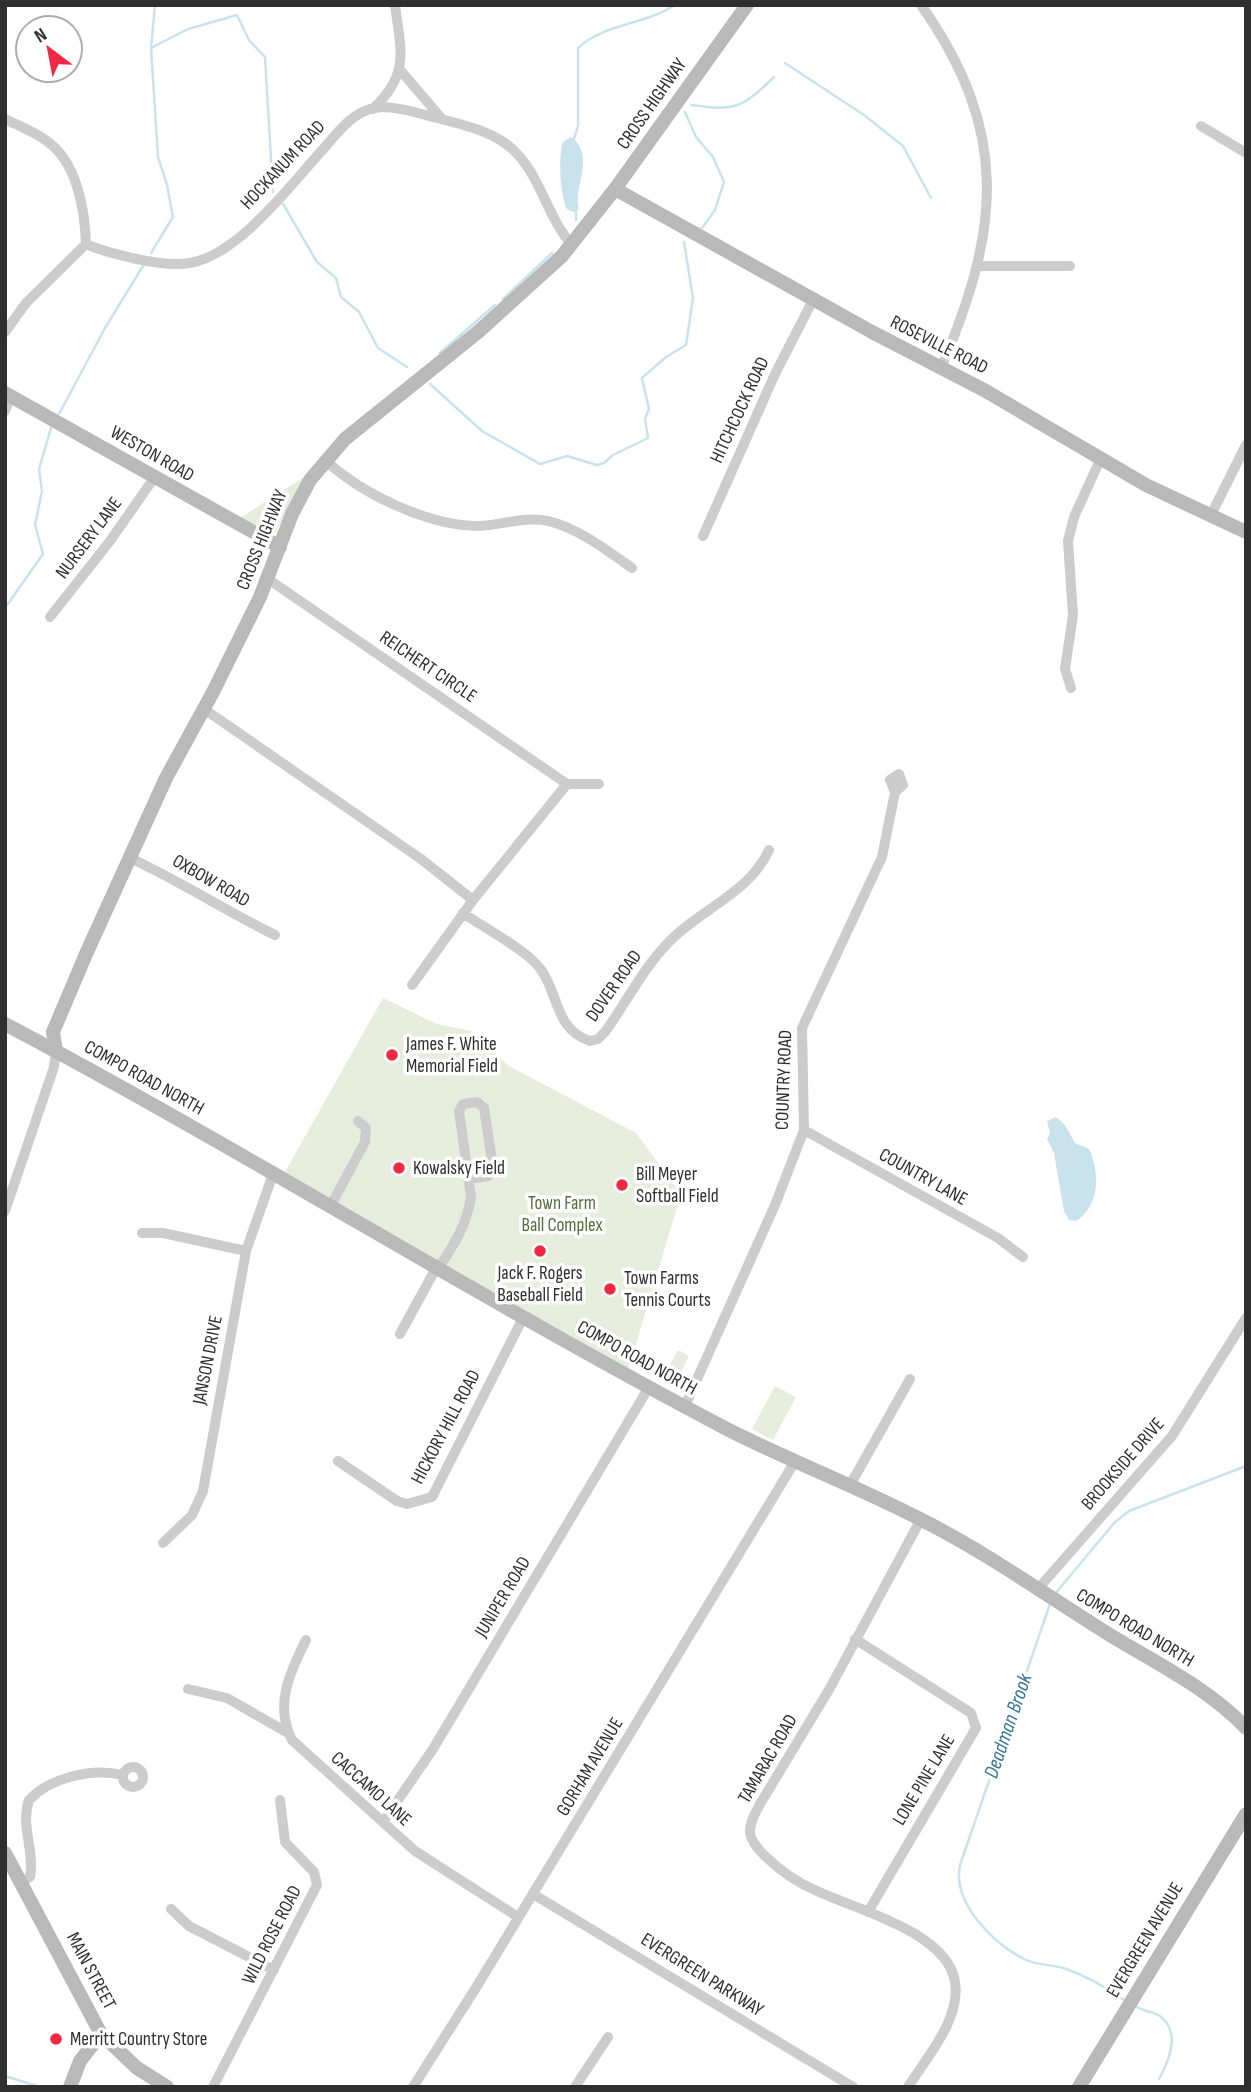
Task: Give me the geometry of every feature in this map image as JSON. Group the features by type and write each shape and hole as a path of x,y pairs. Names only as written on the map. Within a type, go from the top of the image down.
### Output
{"main road":[{"name":"CROSS HIGHWAY","path":"55,1051 53,1032 166,778 204,709 268,579 300,498 325,460 372,415 529,288 572,246 747,5"},
{"name":"ROSEVILLE ROAD","path":"615,189 813,300 942,368 1146,485 1246,532"},
{"name":"WESTON ROAD","path":"8,394 280,547"},
{"name":"COMPO ROAD NORTH","path":"5,1024 649,1387 794,1463 921,1519 1207,1694 1246,1728"},
{"name":"EVERGREEN AVENUE","path":"1079,2087 1246,1814"},
{"name":"MAIN STREET","path":"5,1853 101,2034 137,2068 167,2087"},
{"path":"71,2082 86,2052 101,2034"}],"street":[{"path":"395,5 401,71 442,119"},
{"path":"921,5 960,68 982,131 988,173 987,214 979,266 967,309 942,368"},
{"name":"HOCKANUM ROAD","path":"86,244 112,253 170,264 190,263 208,257 242,234 343,126 373,108 387,94 401,71"},
{"path":"373,108 396,109 442,119 489,134 515,151 531,174 558,229 572,246"},
{"path":"5,119 48,142 65,159 80,201 86,244 26,303 5,332"},
{"path":"1201,126 1246,153"},
{"path":"979,266 1070,266"},
{"name":"HITCHCOCK ROAD","path":"704,536 775,374 813,300"},
{"path":"5,411 8,394"},
{"path":"1210,517 1246,445"},
{"path":"1071,688 1065,669 1073,615 1068,541 1074,517 1101,458"},
{"path":"325,460 362,489 391,504 466,526 535,520 552,522 590,540 632,568"},
{"name":"NURSERY LANE","path":"50,617 110,541 154,478"},
{"name":"REICHERT CIRCLE","path":"268,579 568,784"},
{"path":"204,709 421,859 473,900"},
{"path":"412,985 473,900 568,784 599,785"},
{"name":"COUNTRY ROAD","path":"685,1406 775,1205 804,1130 802,1028 807,1011 882,857 895,792"},
{"name":"DOVER ROAD","path":"463,913 542,970 566,1026 590,1041 598,1039 605,1032 668,942 751,877 763,863 769,850"},
{"name":"OXBOW ROAD","path":"130,858 191,887 228,912 275,935"},
{"name":"CROSS HIGHWAY","path":"5,1211 54,1067 55,1051"},
{"path":"400,1334 466,1222 471,1197 458,1111 463,1104 477,1102 484,1108 493,1167 488,1176 469,1180"},
{"path":"330,1207 365,1142 366,1128 358,1121"},
{"name":"COUNTRY LANE","path":"804,1130 998,1238 1023,1257"},
{"name":"JANSON DRIVE","path":"163,1543 191,1516 203,1491 246,1251 273,1174"},
{"path":"142,1233 163,1233 246,1251"},
{"name":"HICKORY HILL ROAD","path":"338,1461 397,1501 407,1504 432,1497 523,1318"},
{"name":"BROOKSIDE DRIVE","path":"1046,1596 1172,1436 1246,1318"},
{"path":"849,1487 910,1379"},
{"name":"JUNIPER ROAD","path":"383,1822 433,1749 649,1387"},
{"name":"GORHAM AVENUE","path":"413,2087 794,1463"},
{"name":"TAMARAC ROAD","path":"908,2087 951,2015 955,1980 937,1951 897,1925 815,1891 776,1867 757,1848 750,1835 751,1822 760,1804 830,1688 921,1519"},
{"name":"LONE PINE LANE","path":"855,1639 971,1713 976,1727 868,1912"},
{"path":"288,1733 283,1710 284,1695 292,1668 306,1640"},
{"name":"CACCAMO LANE","path":"188,1689 227,1698 288,1733 297,1746 425,1858 518,1917"},
{"path":"21,1882 30,1877 32,1867 24,1826 29,1800 53,1782 82,1774 108,1772 123,1775"},
{"name":"WILD ROSE ROAD","path":"213,2087 318,1879 285,1842 280,1800"},
{"name":"EVERGREEN PARKWAY","path":"533,1894 853,2087"},
{"path":"171,1909 189,1926 274,1970"},
{"path":"575,2087 608,2037"}],"green space":[{"path":"304,477 275,534 240,518"},
{"name":"Town Farm Ball Complex","path":"383,998 437,1024 472,1031 509,1066 636,1133 681,1194 628,1371 514,1309 285,1172"},
{"path":"678,1350 689,1356 678,1378 666,1372"},
{"path":"775,1386 796,1397 773,1440 752,1429"}],"water":[{"path":"571,137 579,145 583,162 578,191 579,209 574,212 568,210 565,204 561,177 563,142"},
{"path":"1056,1117 1065,1125 1075,1143 1089,1149 1095,1168 1094,1198 1084,1215 1076,1221 1069,1220 1064,1211 1054,1153 1047,1139 1050,1133 1047,1121"}],"waterway":[{"path":"151,253 173,217 158,157 151,48 155,5"},
{"path":"573,142 578,126 578,48 599,34 650,17 675,5"},
{"path":"151,48 188,29 237,15 249,40 265,57 273,192"},
{"path":"785,63 864,115 903,146 931,198"},
{"path":"691,105 718,108 737,105 753,96 774,77"},
{"path":"685,112 696,137 713,157 724,182 715,210 702,228"},
{"path":"283,204 317,262 336,278 341,297 359,312 378,348 407,367"},
{"path":"576,210 576,220"},
{"path":"430,384 482,431 540,464 567,456 597,465 604,463 613,455 648,438 645,419 649,409 642,378 666,357 686,345 693,298 684,242"},
{"path":"503,299 552,253"},
{"path":"59,414 105,328 143,266"},
{"path":"440,353 495,305"},
{"path":"5,608 43,554 35,525 42,491 39,469 51,428"},
{"name":"Deadman Brook","path":"1054,1595 1115,1522 1129,1511 1246,1466"},
{"name":"Deadman Brook","path":"1050,1604 960,1865 959,1879 962,1893 977,1920 1012,1952 1029,1961 1061,1967 1082,1975 1124,2000"},
{"name":"Deadman Brook","path":"1134,2005 1160,2016 1170,2030 1171,2047 1159,2079"},
{"path":"5,2076 40,2087"}],"place":[{"name":"James F. White Memorial Field","path":"392,1055"},
{"name":"Kowalsky Field","path":"399,1168"},
{"name":"Bill Meyer Softball Field","path":"622,1185"},
{"name":"Jack F. Rogers Baseball Field","path":"540,1251"},
{"name":"Town Farms Tennis Courts","path":"610,1289"},
{"name":"Merritt Country Store","path":"56,2039"}]}
